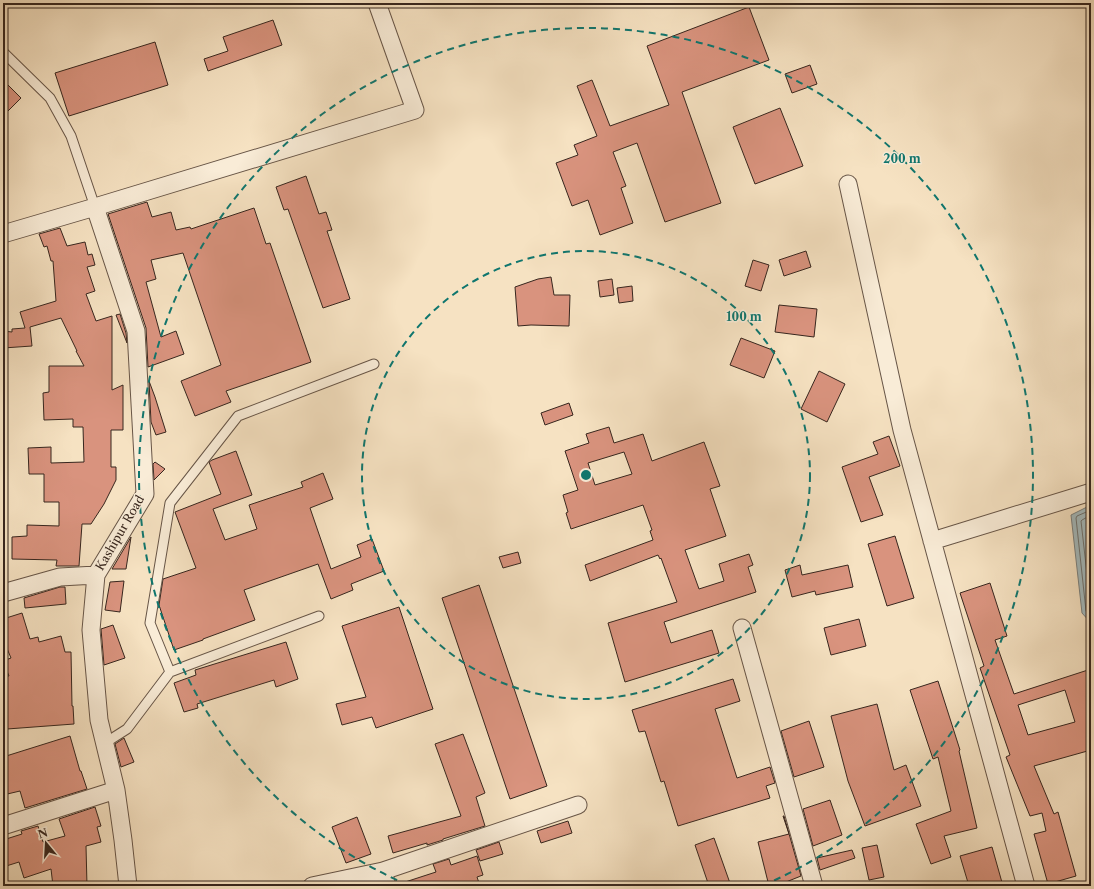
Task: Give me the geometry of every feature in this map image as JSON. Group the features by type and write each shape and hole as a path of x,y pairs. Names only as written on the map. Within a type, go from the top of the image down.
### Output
{"street":[{"path":"3,234 415,110 377,3"},
{"path":"848,184 902,430 1026,886"},
{"name":"Kashipur Road","path":"95,207 136,331 145,494 96,575 91,630 99,720 116,790 128,886"},
{"path":"932,541 1091,492"},
{"path":"3,593 60,577 96,575"},
{"path":"742,628 814,886"},
{"path":"3,826 116,790"},
{"path":"312,886 385,878 578,805"}],"lane":[{"path":"3,52 50,98 71,136 95,207"},
{"path":"170,672 150,623 170,503 238,416 374,364"},
{"path":"105,743 127,729 170,672 319,616"}],"water":[{"path":"1091,505 1091,623 1082,613 1071,515"}],"building":[{"path":"749,7 769,60 682,92 721,203 665,222 637,143 613,152 626,186 621,188 633,223 600,235 588,200 572,206 556,163 578,155 574,145 597,136 577,86 592,80 610,126 669,105 647,46"},
{"path":"273,20 282,45 208,71 204,59 228,51 223,37"},
{"path":"155,42 168,85 69,116 55,73"},
{"path":"810,65 817,84 792,93 785,74"},
{"path":"3,80 21,98 3,116"},
{"path":"780,108 803,166 755,184 733,127"},
{"path":"306,176 319,214 326,212 332,230 327,231 350,299 323,308 288,209 284,210 276,187"},
{"path":"147,202 152,217 171,212 176,230 190,227 191,229 254,208 266,244 270,243 311,362 226,391 231,402 195,416 181,381 221,365 183,253 151,260 156,279 146,282 161,337 176,331 184,354 148,367 146,328 108,214"},
{"path":"60,228 67,246 85,242 88,255 92,254 95,265 87,267 95,291 86,294 96,321 112,316 112,390 123,385 123,430 111,430 111,467 116,467 116,480 104,504 91,524 82,524 79,566 56,566 57,560 12,559 12,537 27,536 27,525 59,526 59,502 44,502 44,474 29,474 28,448 51,447 51,463 84,462 83,427 73,427 73,419 44,420 43,393 49,392 49,366 84,366 61,318 30,327 32,346 3,348 3,331 12,332 12,329 25,328 20,312 56,301 53,261 51,261 47,246 44,247 39,234"},
{"path":"806,251 811,267 784,276 779,260"},
{"path":"753,260 769,265 761,291 745,286"},
{"path":"551,277 554,295 570,295 569,326 518,326 515,287 538,279"},
{"path":"612,279 614,295 600,297 598,281"},
{"path":"632,286 633,301 619,303 617,288"},
{"path":"779,305 817,309 814,337 775,332"},
{"path":"120,314 126,333 127,343 116,315"},
{"path":"741,338 775,351 764,378 730,365"},
{"path":"819,371 845,384 827,422 801,409"},
{"path":"149,381 166,432 156,435 151,422"},
{"path":"569,403 573,415 545,425 541,413"},
{"path":"609,427 614,443 643,434 652,461 704,442 720,486 710,489 726,536 685,550 699,589 724,581 719,564 749,554 753,565 748,567 756,592 664,622 671,643 712,630 719,653 625,682 608,623 677,602 661,558 660,559 658,555 590,581 585,565 653,540 650,531 652,530 643,505 571,529 566,513 568,512 563,495 578,490 565,451 589,443 586,434","holes":["624,452 632,474 595,485 588,463"]},
{"path":"889,436 900,466 869,477 883,515 861,522 842,467 878,454 873,442"},
{"path":"236,451 252,495 213,509 225,540 257,529 249,505 303,487 301,482 323,473 333,499 310,508 331,569 361,557 357,545 372,539 384,571 351,584 353,590 331,599 318,564 244,590 255,620 174,650 159,605 163,579 196,568 175,512 221,494 209,462"},
{"path":"155,462 165,469 154,480 153,464"},
{"path":"895,536 914,598 887,606 868,544"},
{"path":"131,537 126,569 112,569"},
{"path":"518,552 521,563 503,568 499,557"},
{"path":"800,565 802,575 848,565 853,587 816,595 815,591 792,597 785,570"},
{"path":"124,581 120,612 105,610 110,582"},
{"path":"990,583 1007,636 995,640 1014,694 1091,669 1091,750 1034,766 1054,814 1058,812 1076,876 1048,884 1034,834 1046,831 1042,813 1030,816 1006,757 1010,755 980,668 984,666 960,593","holes":["1065,690 1075,722 1028,735 1018,705"]},
{"path":"479,585 547,786 510,799 442,598"},
{"path":"60,587 65,587 66,604 25,608 24,598"},
{"path":"399,607 433,709 376,728 372,717 342,725 336,704 366,697 342,626"},
{"path":"22,613 30,639 38,637 39,642 61,636 65,652 71,652 72,706 74,724 7,729 3,676 9,676 3,661 11,658 3,639 3,619"},
{"path":"859,619 866,646 831,655 824,628"},
{"path":"113,625 125,658 104,665 101,629"},
{"path":"286,642 298,679 276,687 274,680 197,704 198,708 184,712 174,683 196,675 195,670"},
{"path":"733,679 740,701 715,709 737,778 770,767 775,783 766,786 770,798 678,826 664,781 661,782 645,731 639,732 632,710"},
{"path":"938,681 960,750 977,828 944,836 951,857 931,864 916,824 951,811 938,757 933,759 910,690"},
{"path":"877,704 894,770 906,765 921,806 865,826 848,781 831,716"},
{"path":"809,721 824,767 794,777 781,731"},
{"path":"463,734 485,793 476,797 485,826 427,845 427,843 393,853 388,836 461,816 435,744"},
{"path":"70,736 87,789 25,808 20,791 3,795 3,757"},
{"path":"124,738 134,762 121,767 115,744"},
{"path":"830,800 842,835 813,846 803,809"},
{"path":"95,807 101,826 97,827 101,842 86,846 87,886 53,886 51,869 24,878 19,862 3,867 3,840 22,834 21,831 38,826 43,842 65,836 59,819"},
{"path":"784,816 801,876 786,882 787,886 769,886 758,842 789,834"},
{"path":"357,817 371,854 346,863 332,827"},
{"path":"568,821 572,833 541,843 537,831"},
{"path":"714,838 731,886 709,886 695,845"},
{"path":"499,842 503,854 480,861 476,850"},
{"path":"877,845 884,877 869,880 862,848"},
{"path":"992,847 1003,886 969,886 960,856"},
{"path":"852,850 855,858 820,870 817,858"},
{"path":"477,856 483,875 477,877 480,886 399,886 399,884 436,872 433,864 449,859 451,865"}]}
